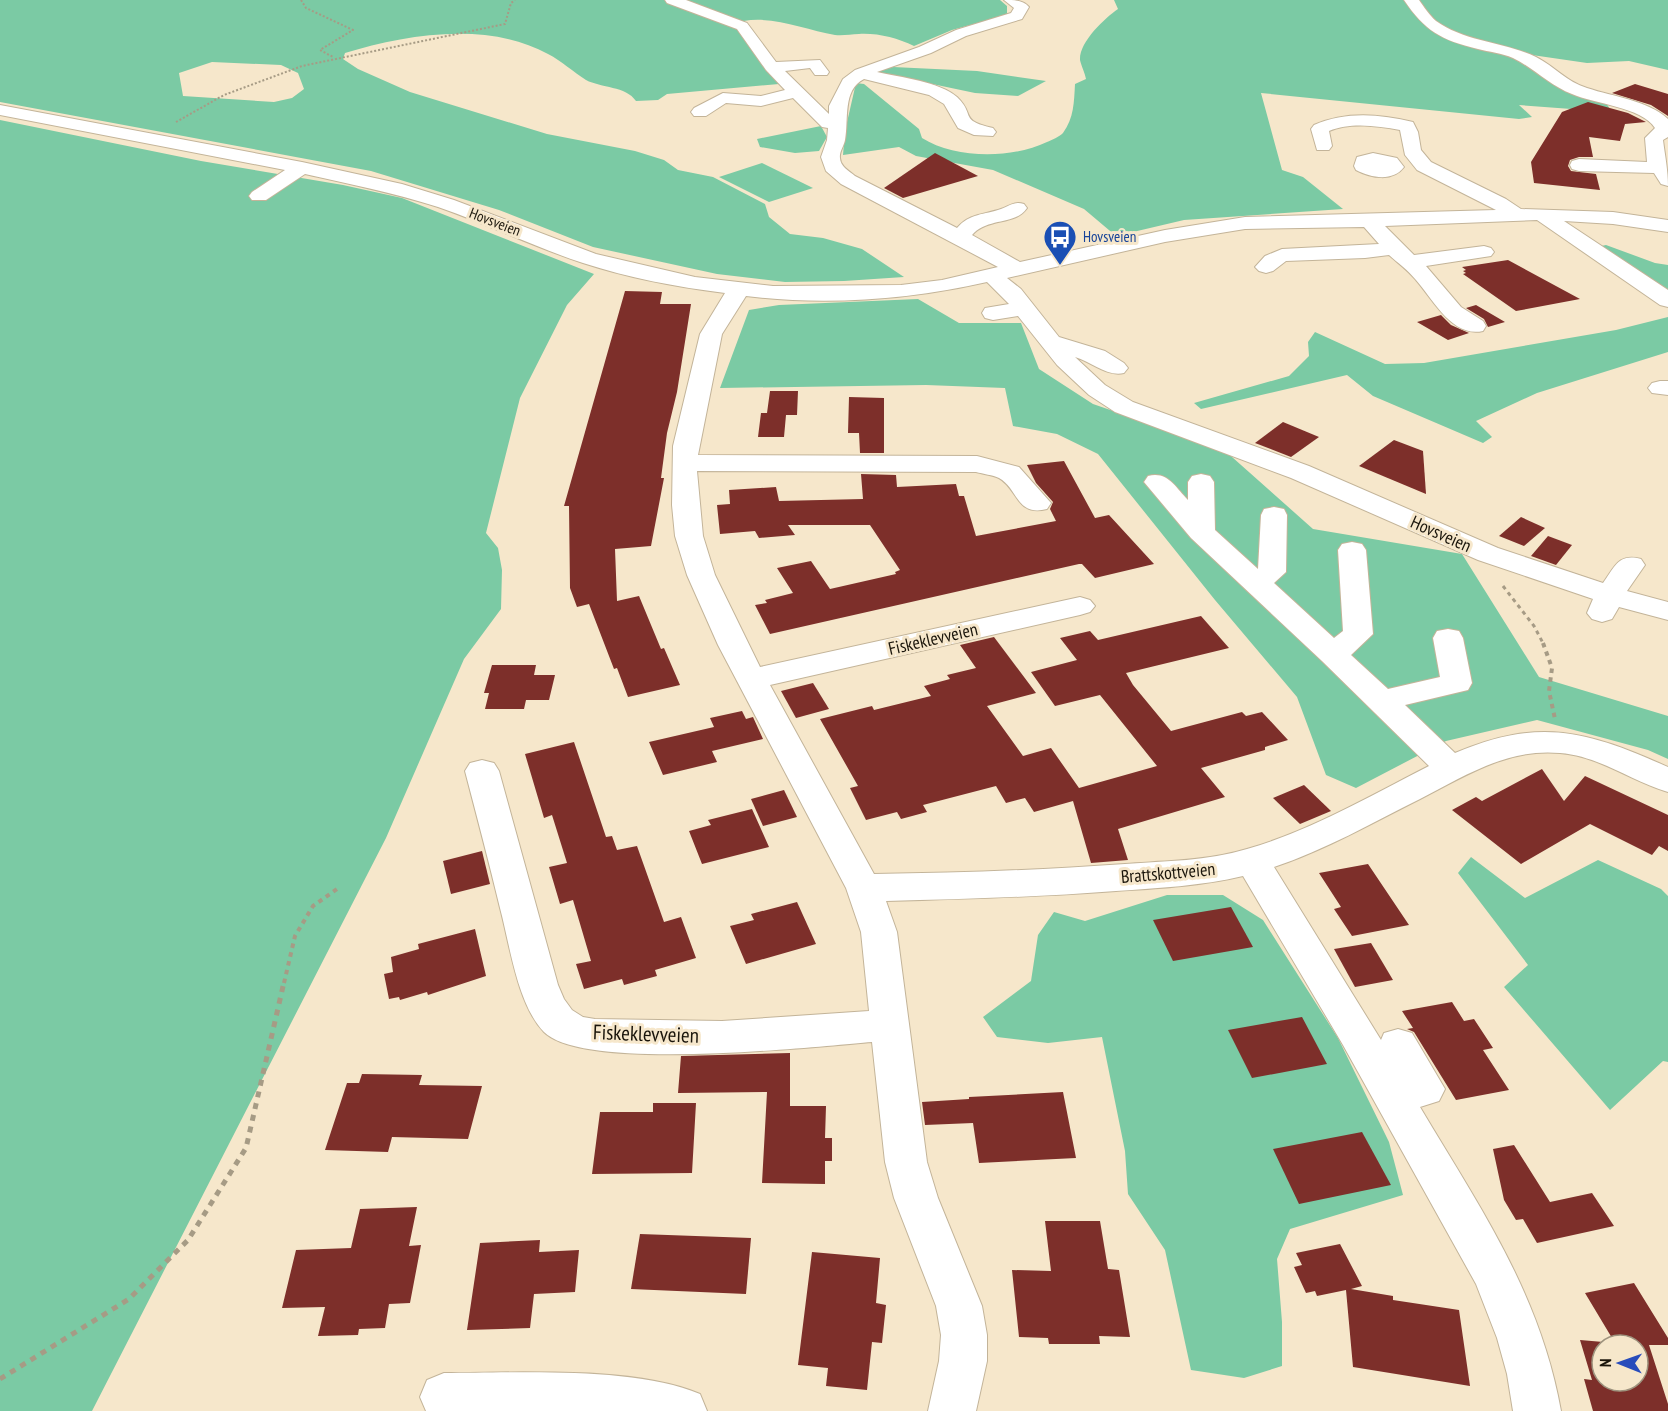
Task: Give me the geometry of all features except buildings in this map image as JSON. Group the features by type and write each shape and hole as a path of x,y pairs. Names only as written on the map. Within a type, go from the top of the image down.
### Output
{"street":[{"path":"672,0 742,26 772,68 815,111 837,117"},
{"path":"965,231 857,185 842,176 831,163 831,151 836,140 837,117 851,79 961,33 1017,16 1022,7 1011,0"},
{"path":"1411,0 1430,24 1449,34 1480,45 1515,53 1578,91 1654,108 1666,132 1654,138 1664,174 1579,165"},
{"path":"772,68 814,63 821,72"},
{"path":"861,73 944,96 951,101 964,124 974,130 987,132"},
{"path":"700,112 723,99 761,101 796,92"},
{"name":"Hovsveien","path":"0,110 302,168 424,196 589,258 623,268 684,281 739,289 808,294 901,292 992,276 1189,231 1245,223 1379,221 1515,214 1651,221"},
{"path":"1323,146 1320,129 1332,123 1361,121 1407,126 1410,132 1409,149 1414,158 1424,166 1499,203 1515,214"},
{"path":"1394,166 1424,166"},
{"path":"259,196 302,168"},
{"path":"857,185 879,178"},
{"path":"965,231 983,216 1017,208"},
{"path":"945,209 965,231 1019,270"},
{"path":"1541,214 1668,300"},
{"path":"1379,221 1401,255 1423,274 1453,312 1475,326"},
{"path":"1379,221 1450,256"},
{"path":"1189,231 1212,248"},
{"path":"1266,267 1272,260 1282,255 1365,252 1450,256 1484,252"},
{"name":"Hovsveien","path":"992,276 1024,308 1049,342 1079,373 1111,400 1124,407 1215,432 1300,472 1488,548 1606,604 1668,611"},
{"path":"739,289 711,334 684,462 685,505 694,556 714,606 751,679 864,888 879,932 906,1162 916,1198 959,1306 964,1335 963,1361 952,1411"},
{"path":"993,313 1024,308"},
{"path":"1049,342 1097,356 1116,368"},
{"path":"684,462 977,464 1010,473 1023,490 1038,503"},
{"path":"1300,472 1311,464 1373,490"},
{"path":"1157,482 1201,531 1452,769"},
{"path":"1201,531 1202,482"},
{"path":"1255,583 1272,572 1274,515"},
{"path":"1333,654 1358,634 1352,550"},
{"path":"1606,604 1631,565"},
{"name":"Fiskeklevveien","path":"751,679 1080,606"},
{"path":"1381,700 1457,683 1448,638"},
{"name":"Brattskottveien","path":"864,888 1044,884 1220,868 1252,861 1344,822 1480,753 1527,741 1562,742 1615,756 1668,780"},
{"name":"Fiskeklevveien","path":"482,771 539,986 547,1007 559,1022 572,1030 642,1038 730,1036 890,1025"},
{"path":"1252,861 1321,970 1486,1258 1513,1316 1533,1376 1537,1411"},
{"path":"1391,1093 1425,1089 1398,1045"},
{"path":"444,1397 532,1397 637,1402 682,1411"}],"path":[{"path":"301,0 306,8 353,30 320,50 333,58"},
{"path":"151,139 204,103 247,84 333,58 438,41 505,24 511,3 515,0"},
{"path":"1488,548 1490,567 1534,626 1548,651 1552,668 1549,691 1557,730 1562,742"},
{"path":"0,1379 129,1299 188,1240 246,1148 295,936 313,906 338,889"}],"green space":[{"path":"0,0 1000,0 1007,6 1007,15 952,30 914,46 880,35 835,35 769,20 743,21 730,25 739,31 779,84 667,94 658,100 636,101 632,96 620,90 586,80 548,54 500,37 474,34 421,36 394,40 345,53 343,59 358,69 410,92 547,134 635,151 664,160 678,170 713,177 765,204 769,217 790,234 823,238 862,249 904,277 785,282 717,274 593,247 499,210 371,171 0,102","holes":["212,62 281,65 298,73 304,89 292,98 274,102 183,96 179,73"]},
{"path":"1114,0 1668,0 1668,70 1629,61 1587,63 1532,55 1529,65 1606,103 1612,112 1519,105 1532,117 1519,119 1261,93 1282,170 1303,177 1343,209 1184,220 1116,236 1084,209 993,170 916,156 899,147 843,155 845,131 856,83 864,84 919,129 922,138 951,150 1001,154 1033,148 1057,137 1067,127 1071,116 1075,84 1086,79 1080,60 1081,53 1088,38 1106,18 1118,9"},
{"path":"893,67 977,71 1046,81 1018,96 975,93 880,73 879,70"},
{"path":"0,120 201,161 343,185 402,198 594,274 567,305 520,398 486,533 498,548 502,570 501,609 464,659 386,838 92,1411 0,1411"},
{"path":"821,126 827,137 819,151 795,153 760,147 757,139"},
{"path":"762,163 813,188 769,202 719,177"},
{"path":"1606,245 1655,263 1668,265 1668,295 1597,247"},
{"path":"918,299 959,323 1021,323 1039,369 1093,404 1223,449 1313,529 1462,554 1539,677 1668,716 1668,759 1648,750 1537,720 1446,741 1356,788 1326,775 1297,697 1215,600 1098,454 1057,434 1013,426 1005,388 926,385 720,388 749,310 779,305"},
{"path":"1668,317 1668,352 1537,393 1476,421 1492,437 1483,443 1373,396 1347,375 1201,409 1194,403 1289,376 1309,356 1308,342 1315,332 1385,364 1424,363 1616,330"},
{"path":"1471,857 1525,898 1598,860 1661,889 1668,896 1668,1062 1663,1061 1610,1110 1504,987 1528,965 1458,873"},
{"path":"1167,895 1223,895 1263,920 1338,1038 1389,1142 1403,1195 1290,1229 1277,1259 1282,1322 1282,1366 1244,1378 1191,1370 1165,1250 1128,1194 1125,1151 1102,1037 1048,1043 997,1037 983,1017 1031,981 1038,935 1054,912 1085,921"}],"place":[{"name":"Hovsveien","path":"1060,266"}]}
